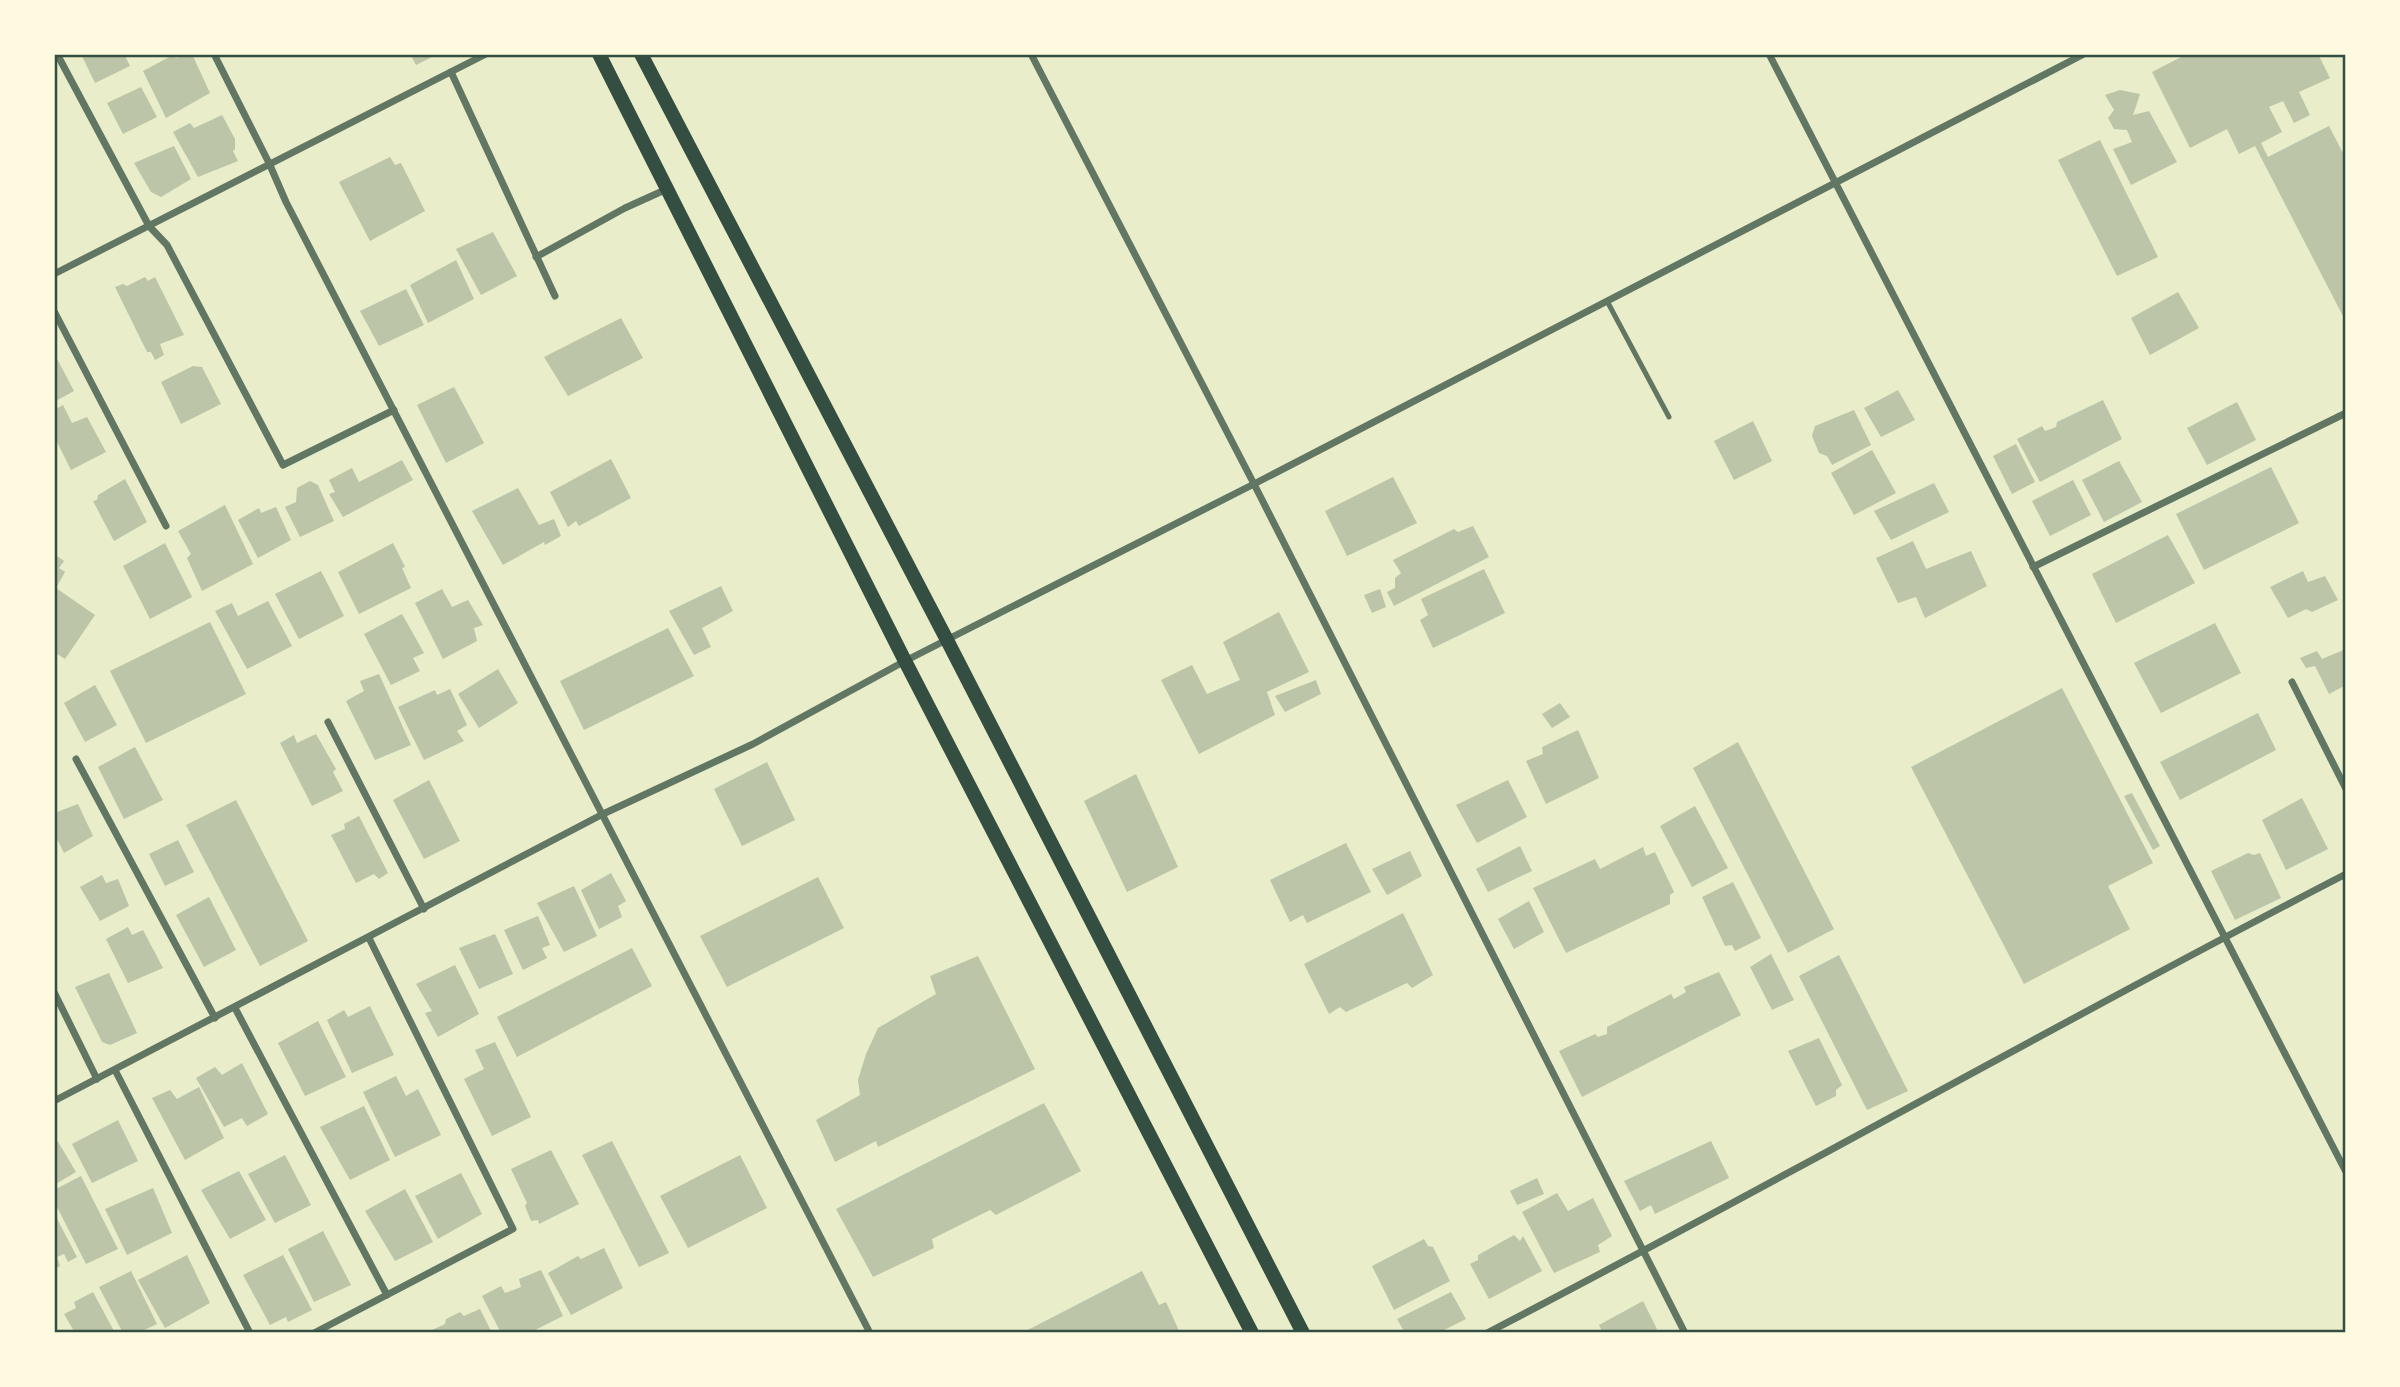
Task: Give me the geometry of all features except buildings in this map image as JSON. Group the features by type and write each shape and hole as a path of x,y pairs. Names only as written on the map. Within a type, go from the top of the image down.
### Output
{"main road":[{"path":"599,54 905,661 1252,1333"},
{"path":"641,54 947,640 1303,1333"}],"street":[{"path":"57,54 149,226 167,245 283,465 394,410"},
{"path":"214,54 270,163 286,202 870,1333"},
{"path":"54,274 486,54"},
{"path":"1031,54 1254,484 1685,1333"},
{"path":"1769,54 2346,1172"},
{"path":"54,1101 603,814 754,744 905,661 1254,484 2084,54"},
{"path":"451,72 555,296"},
{"path":"536,257 607,217 667,189"},
{"path":"54,311 166,526"},
{"path":"2033,567 2346,413"},
{"path":"2292,681 2346,789"},
{"path":"328,722 424,909"},
{"path":"76,759 215,1018"},
{"path":"1487,1333 2346,874"},
{"path":"314,1333 513,1229 369,938"},
{"path":"54,992 97,1079"},
{"path":"234,1008 387,1295"},
{"path":"116,1070 250,1333"}],"lane":[{"path":"1607,301 1669,417"}]}
